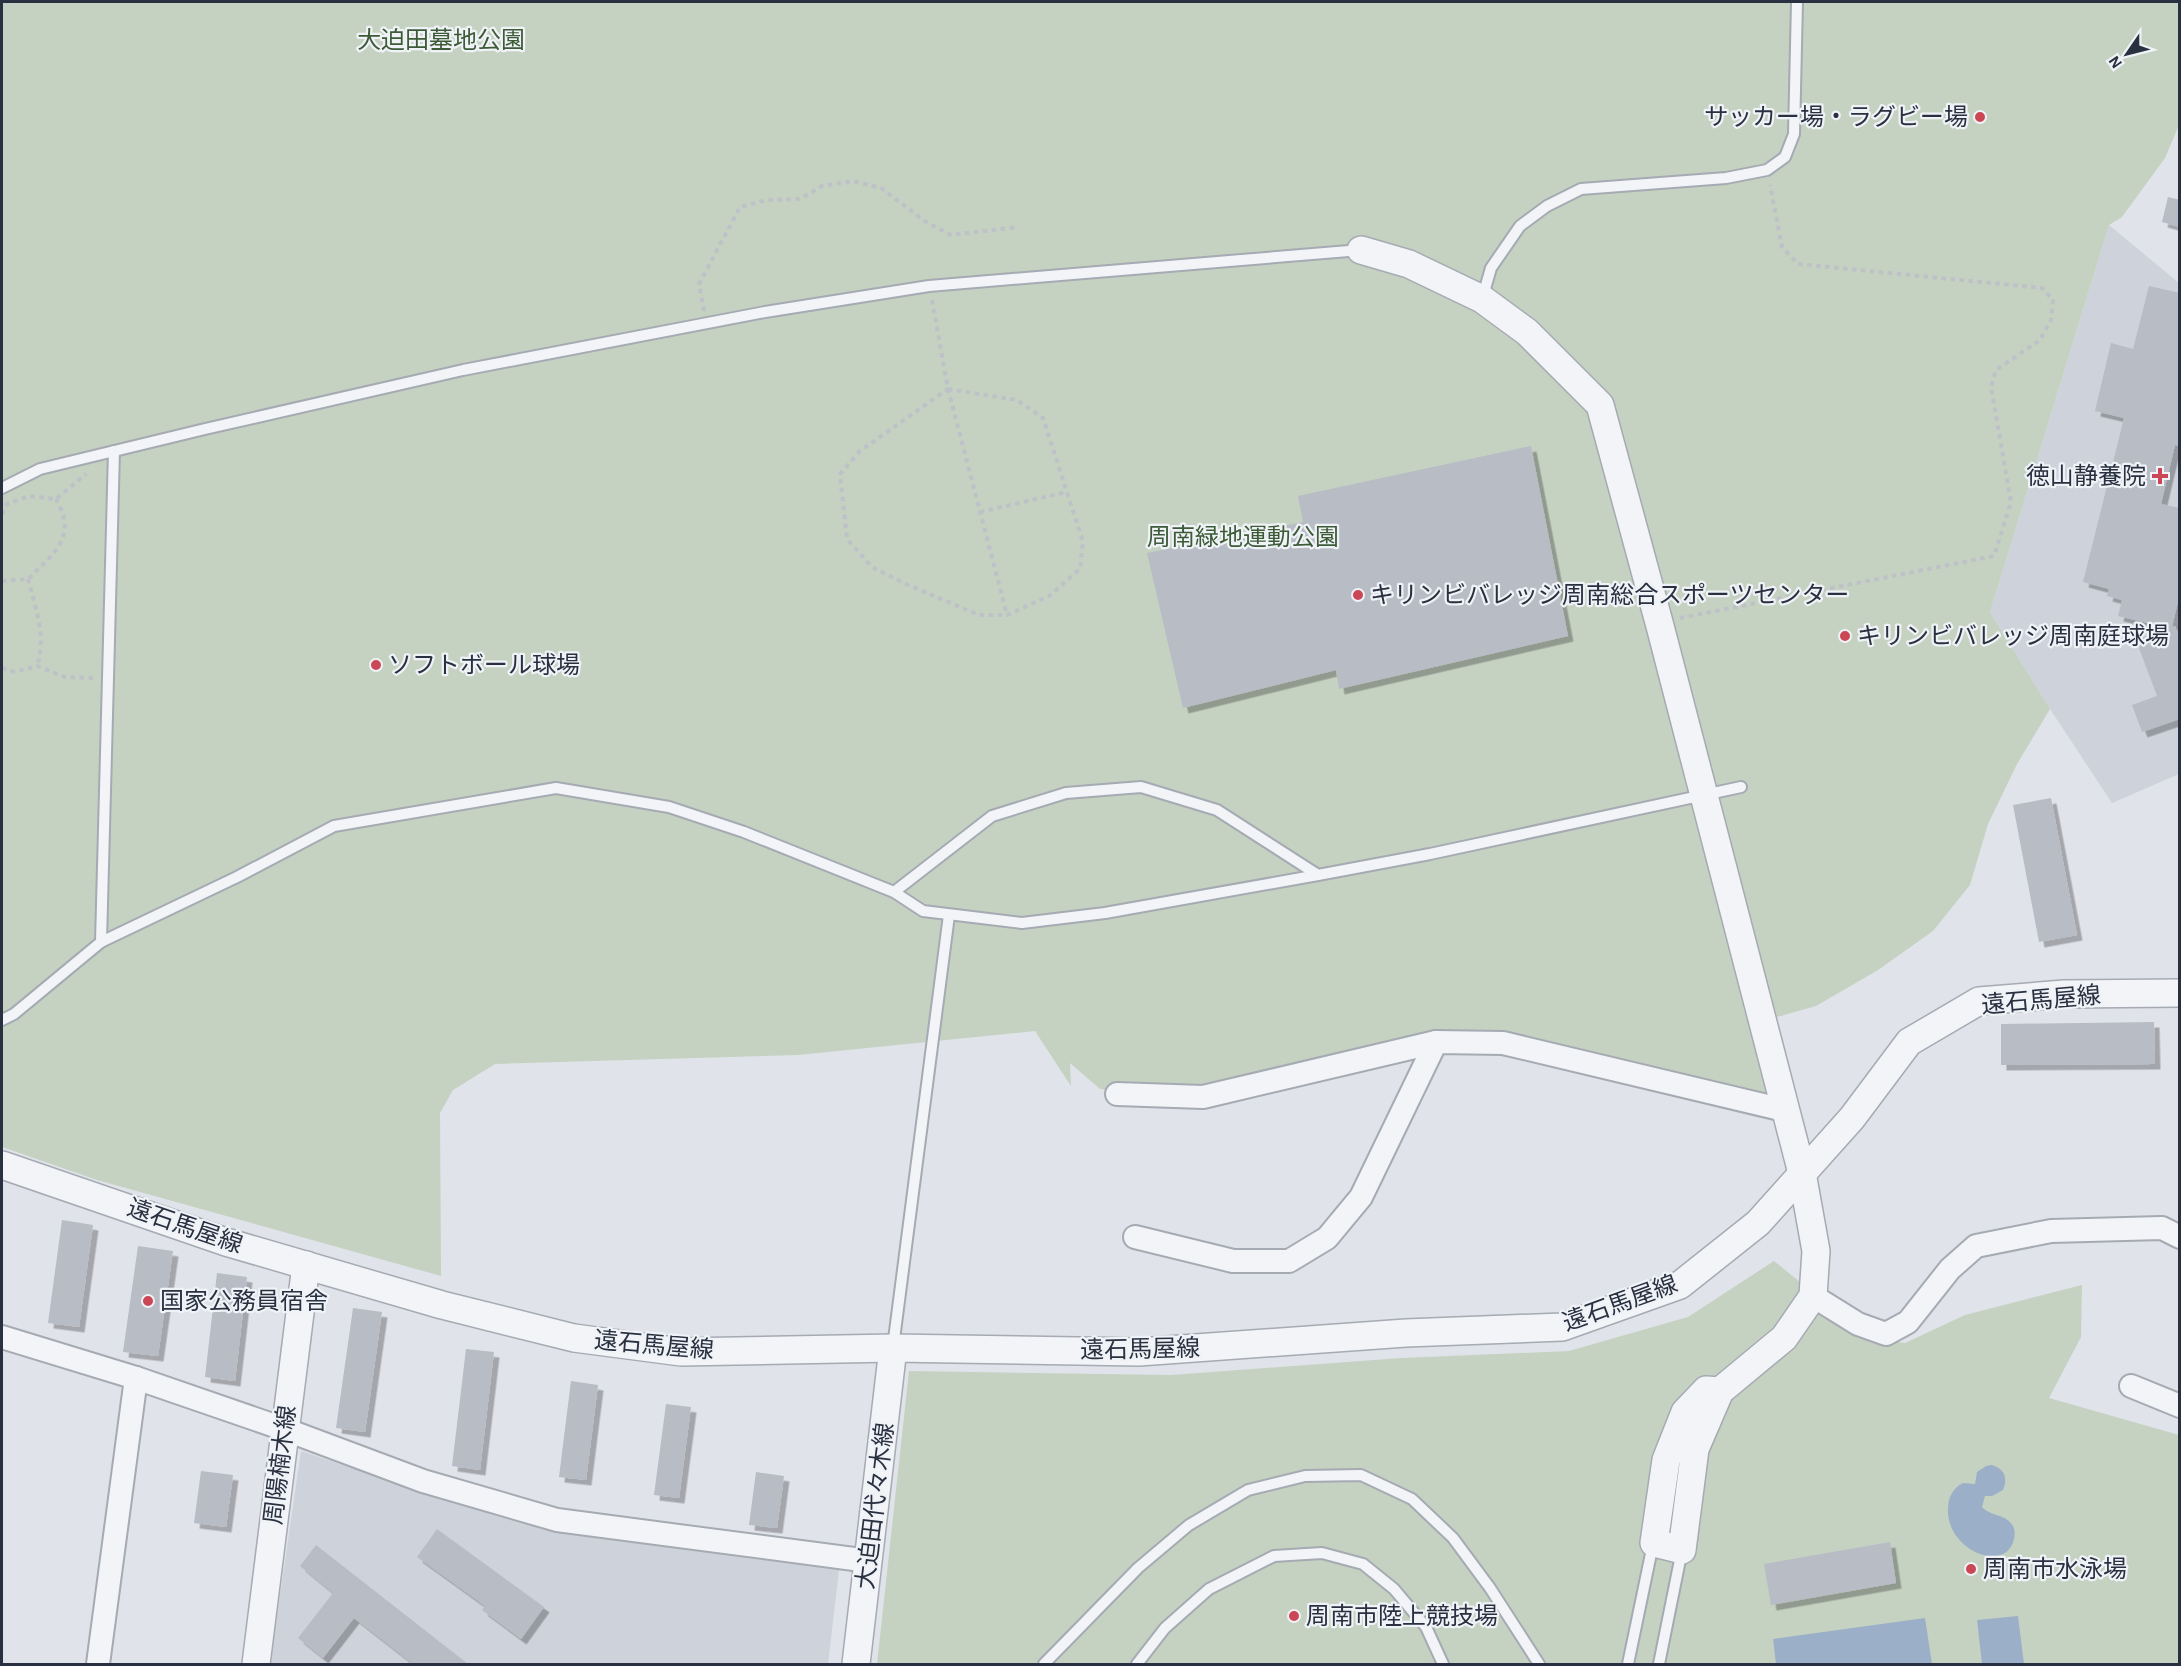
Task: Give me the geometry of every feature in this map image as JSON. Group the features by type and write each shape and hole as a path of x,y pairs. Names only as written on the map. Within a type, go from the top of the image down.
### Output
{"street":[{"path":"1361,250 1409,264 1482,299 1527,332 1600,405 1705,796 1802,1173 1816,1251 1813,1296 1784,1338 1720,1391 1695,1449 1682,1550 1654,1543 1666,1460 1685,1412 1706,1390 1720,1391"},
{"name":"遠石馬屋線","path":"2,1165 226,1242 442,1305 574,1338 681,1352 893,1348 1139,1353 1406,1333 1562,1327 1680,1285 1758,1223 1851,1118 1909,1042 1979,1001 2064,994 2180,993"},
{"path":"1116,1094 1203,1097 1436,1042 1503,1043 1785,1110"},
{"path":"1135,1237 1233,1261 1289,1261 1328,1238 1360,1197 1436,1042"},
{"path":"1813,1296 1858,1324 1886,1334 1908,1322 1950,1269 1976,1246 2051,1231 2162,1228 2180,1237"},
{"name":"周陽楠木線","path":"256,1665 306,1265"},
{"path":"2,1337 136,1378 284,1429 423,1481 557,1520 869,1561"},
{"name":"大迫田代々木線","path":"856,1665 893,1348"},
{"path":"98,1665 136,1378"},
{"path":"2131,1386 2180,1406"}],"lane":[{"path":"1482,299 1491,268 1520,226 1547,206 1581,189 1726,178 1767,170 1785,157 1794,134 1797,2"},
{"path":"2,488 40,469 114,451 462,370 706,323 929,286 1361,250"},
{"path":"101,942 114,451"},
{"path":"894,892 992,816 1066,793 1141,787 1217,810 1318,875"},
{"path":"2,1020 14,1014 101,942 237,877 334,826 556,788 669,807 744,831 894,892 923,910 1022,923 1105,913 1430,854 1741,787"},
{"path":"893,1348 949,915"},
{"path":"1044,1665 1137,1568 1189,1525 1248,1490 1305,1476 1361,1475 1412,1499 1453,1538 1490,1588 1539,1665"},
{"path":"1628,1665 1654,1543"},
{"path":"1659,1665 1682,1550"},
{"path":"1137,1665 1165,1628 1209,1589 1274,1556 1322,1553 1363,1564 1394,1589 1426,1627 1443,1665"}],"path":[{"path":"1659,622 1994,556 2011,502 1991,387 1996,370 2040,340 2051,320 2053,300 2042,288 1798,264 1782,247 1767,170"},
{"path":"706,323 699,284 741,207 767,200 800,199 822,186 854,182 881,188 926,222 951,235 1018,227"},
{"path":"929,286 948,389 1007,615"},
{"path":"948,389 1017,400 1043,418 1067,492 1083,542 1080,569 1049,596 1007,615 979,615 872,567 847,539 840,474 860,451 948,389"},
{"path":"980,512 1067,492"},
{"path":"2,514 7,504 29,496 56,499 62,510 65,528 61,546 28,579 2,581"},
{"path":"28,579 40,626 40,658 37,666"},
{"path":"2,668 15,672 37,666 65,677 108,679"}],"shaded area":[{"path":"2109,225 2179,283 2179,774 2112,803 1990,612"},
{"path":"301,1451 449,1501 569,1534 839,1570 828,1664 270,1664"}],"green space":[{"name":"周南緑地運動公園","path":"2,2 2178,2 2179,125 2165,158 2122,217 2109,225 1990,612 2050,709 2017,764 1988,824 1970,885 1933,931 1878,970 1816,1006 1759,1022 1785,1108 1449,1042 1199,1099 1100,1089 1070,1063 1071,1086 1035,1031 798,1055 495,1064 453,1090 440,1113 441,1276 97,1180 2,1147"},
{"path":"1774,1261 1869,1338 1905,1343 1965,1315 2082,1285 2081,1337 2049,1398 2179,1435 2179,1664 877,1664 909,1371 1171,1375 1401,1358 1569,1351 1688,1317"}],"water":[{"path":"1992,1465 2003,1472 2004,1486 2003,1490 1992,1496 1985,1496 1982,1507 2010,1522 2015,1534 2009,1550 2000,1555 1989,1556 1977,1553 1956,1536 1950,1524 1948,1509 1950,1497 1956,1487 1963,1483 1975,1484 1977,1472"},
{"path":"2018,1616 2024,1664 1982,1664 1977,1620"},
{"path":"1925,1618 1932,1664 1776,1664 1773,1639"}],"building":[{"path":"2168,197 2180,200 2180,227 2162,222"},
{"path":"2149,286 2180,293 2180,446 2175,445 2161,504 2180,508 2180,593 2172,627 2175,626 2180,639 2180,719 2142,732 2132,705 2157,696 2136,640 2169,628 2118,616 2122,600 2107,596 2109,589 2083,582 2124,418 2095,411 2111,343 2133,349"},
{"name":"キリンビバレッジ周南総合スポーツセンター","path":"1531,446 1568,636 1339,689 1336,670 1183,708 1147,553 1303,522 1298,496"},
{"path":"2051,798 2077,935 2039,942 2013,805"},
{"path":"2154,1022 2155,1064 2001,1065 2001,1024"},
{"path":"62,1220 93,1225 79,1327 48,1323"},
{"name":"国家公務員宿舎","path":"138,1246 173,1251 158,1356 123,1352"},
{"path":"217,1273 247,1277 235,1381 205,1377"},
{"path":"353,1308 382,1312 365,1432 336,1428"},
{"path":"466,1349 494,1352 480,1470 452,1466"},
{"path":"571,1381 598,1385 586,1480 559,1477"},
{"path":"666,1404 691,1407 679,1498 654,1495"},
{"path":"201,1471 233,1475 226,1527 194,1523"},
{"path":"756,1472 784,1476 777,1528 749,1525"},
{"path":"437,1529 544,1607 521,1639 482,1610 485,1606 417,1557"},
{"path":"1890,1542 1896,1583 1771,1605 1764,1564"},
{"path":"316,1545 468,1664 413,1664 354,1618 323,1658 298,1638 333,1593 300,1566"}],"place":[{"name":"サッカー場・ラグビー場","path":"1980,117"},
{"name":"徳山静養院","path":"2160,476"},
{"name":"キリンビバレッジ周南総合スポーツセンター","path":"1358,595"},
{"name":"キリンビバレッジ周南庭球場","path":"1845,636"},
{"name":"ソフトボール球場","path":"376,665"},
{"name":"国家公務員宿舎","path":"148,1301"},
{"name":"周南市水泳場","path":"1971,1569"},
{"name":"周南市陸上競技場","path":"1294,1616"}],"park label":[{"name":"大迫田墓地公園","path":"441,40"}]}
